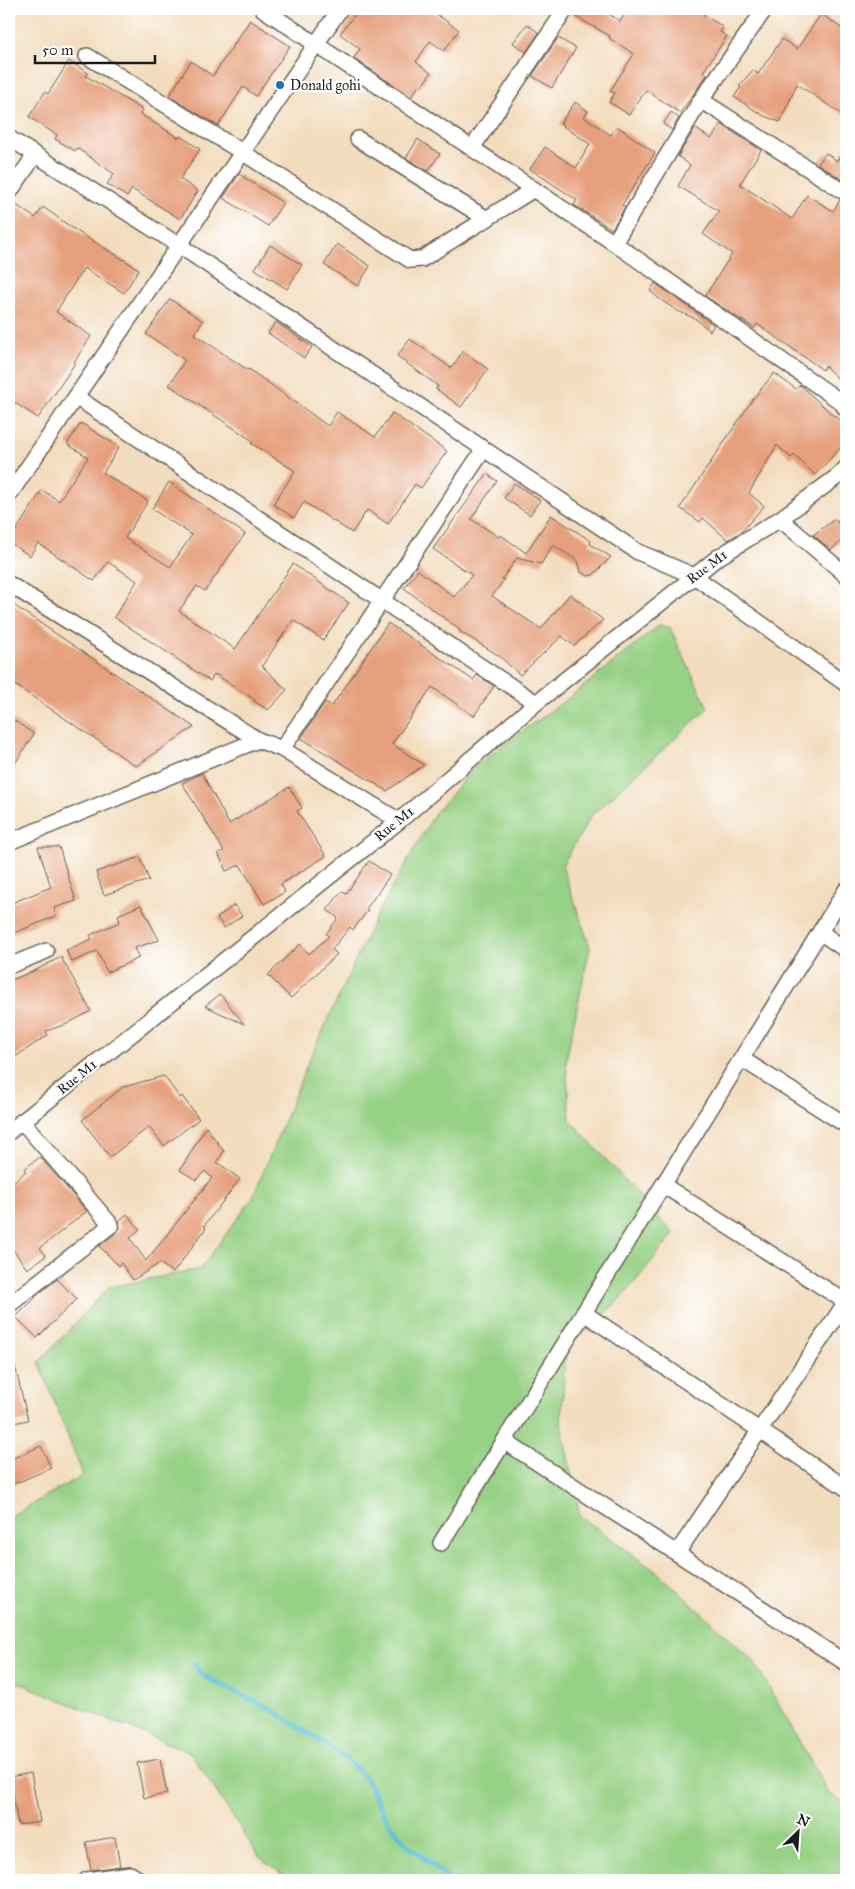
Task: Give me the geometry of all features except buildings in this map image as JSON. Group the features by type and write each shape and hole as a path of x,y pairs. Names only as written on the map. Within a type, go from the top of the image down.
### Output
{"street":[{"path":"264,9 534,189 845,405"},
{"path":"9,496 340,9"},
{"path":"472,148 566,9"},
{"path":"614,244 701,100 765,9"},
{"path":"87,56 242,152 410,260 422,259 534,189"},
{"path":"701,100 846,193"},
{"path":"9,138 180,246 638,552 694,576 846,684"},
{"path":"358,139 487,219"},
{"path":"9,193 35,155"},
{"path":"76,398 536,703"},
{"path":"282,749 484,449"},
{"name":"Rue M1","path":"9,1132 399,821 536,703 716,558 780,519 846,468"},
{"path":"780,519 846,574"},
{"path":"9,584 258,740 282,749 399,821"},
{"path":"9,842 258,740"},
{"path":"441,1543 846,890"},
{"path":"820,932 846,950"},
{"path":"9,966 46,951"},
{"path":"742,1059 846,1126"},
{"path":"9,1305 111,1225 22,1121"},
{"path":"664,1184 846,1302 677,1553"},
{"path":"584,1313 846,1488"},
{"path":"504,1441 846,1663"},
{"path":"87,1880 130,1874 139,1879"}],"green space":[{"path":"660,625 670,628 708,708 591,816 562,866 590,947 566,1060 570,1120 674,1234 621,1299 566,1348 561,1424 580,1516 657,1572 754,1661 829,1794 846,1803 846,1880 291,1880 259,1857 191,1753 12,1680 9,1659 9,1517 83,1475 39,1362 109,1287 200,1269 252,1199 310,1058 379,910 435,813 477,764 570,697"}],"waterway":[{"path":"194,1663 203,1676 274,1711 343,1756 365,1777 387,1820 407,1844 450,1880"}],"place":[{"name":"Donald gohi","path":"280,85"}]}
